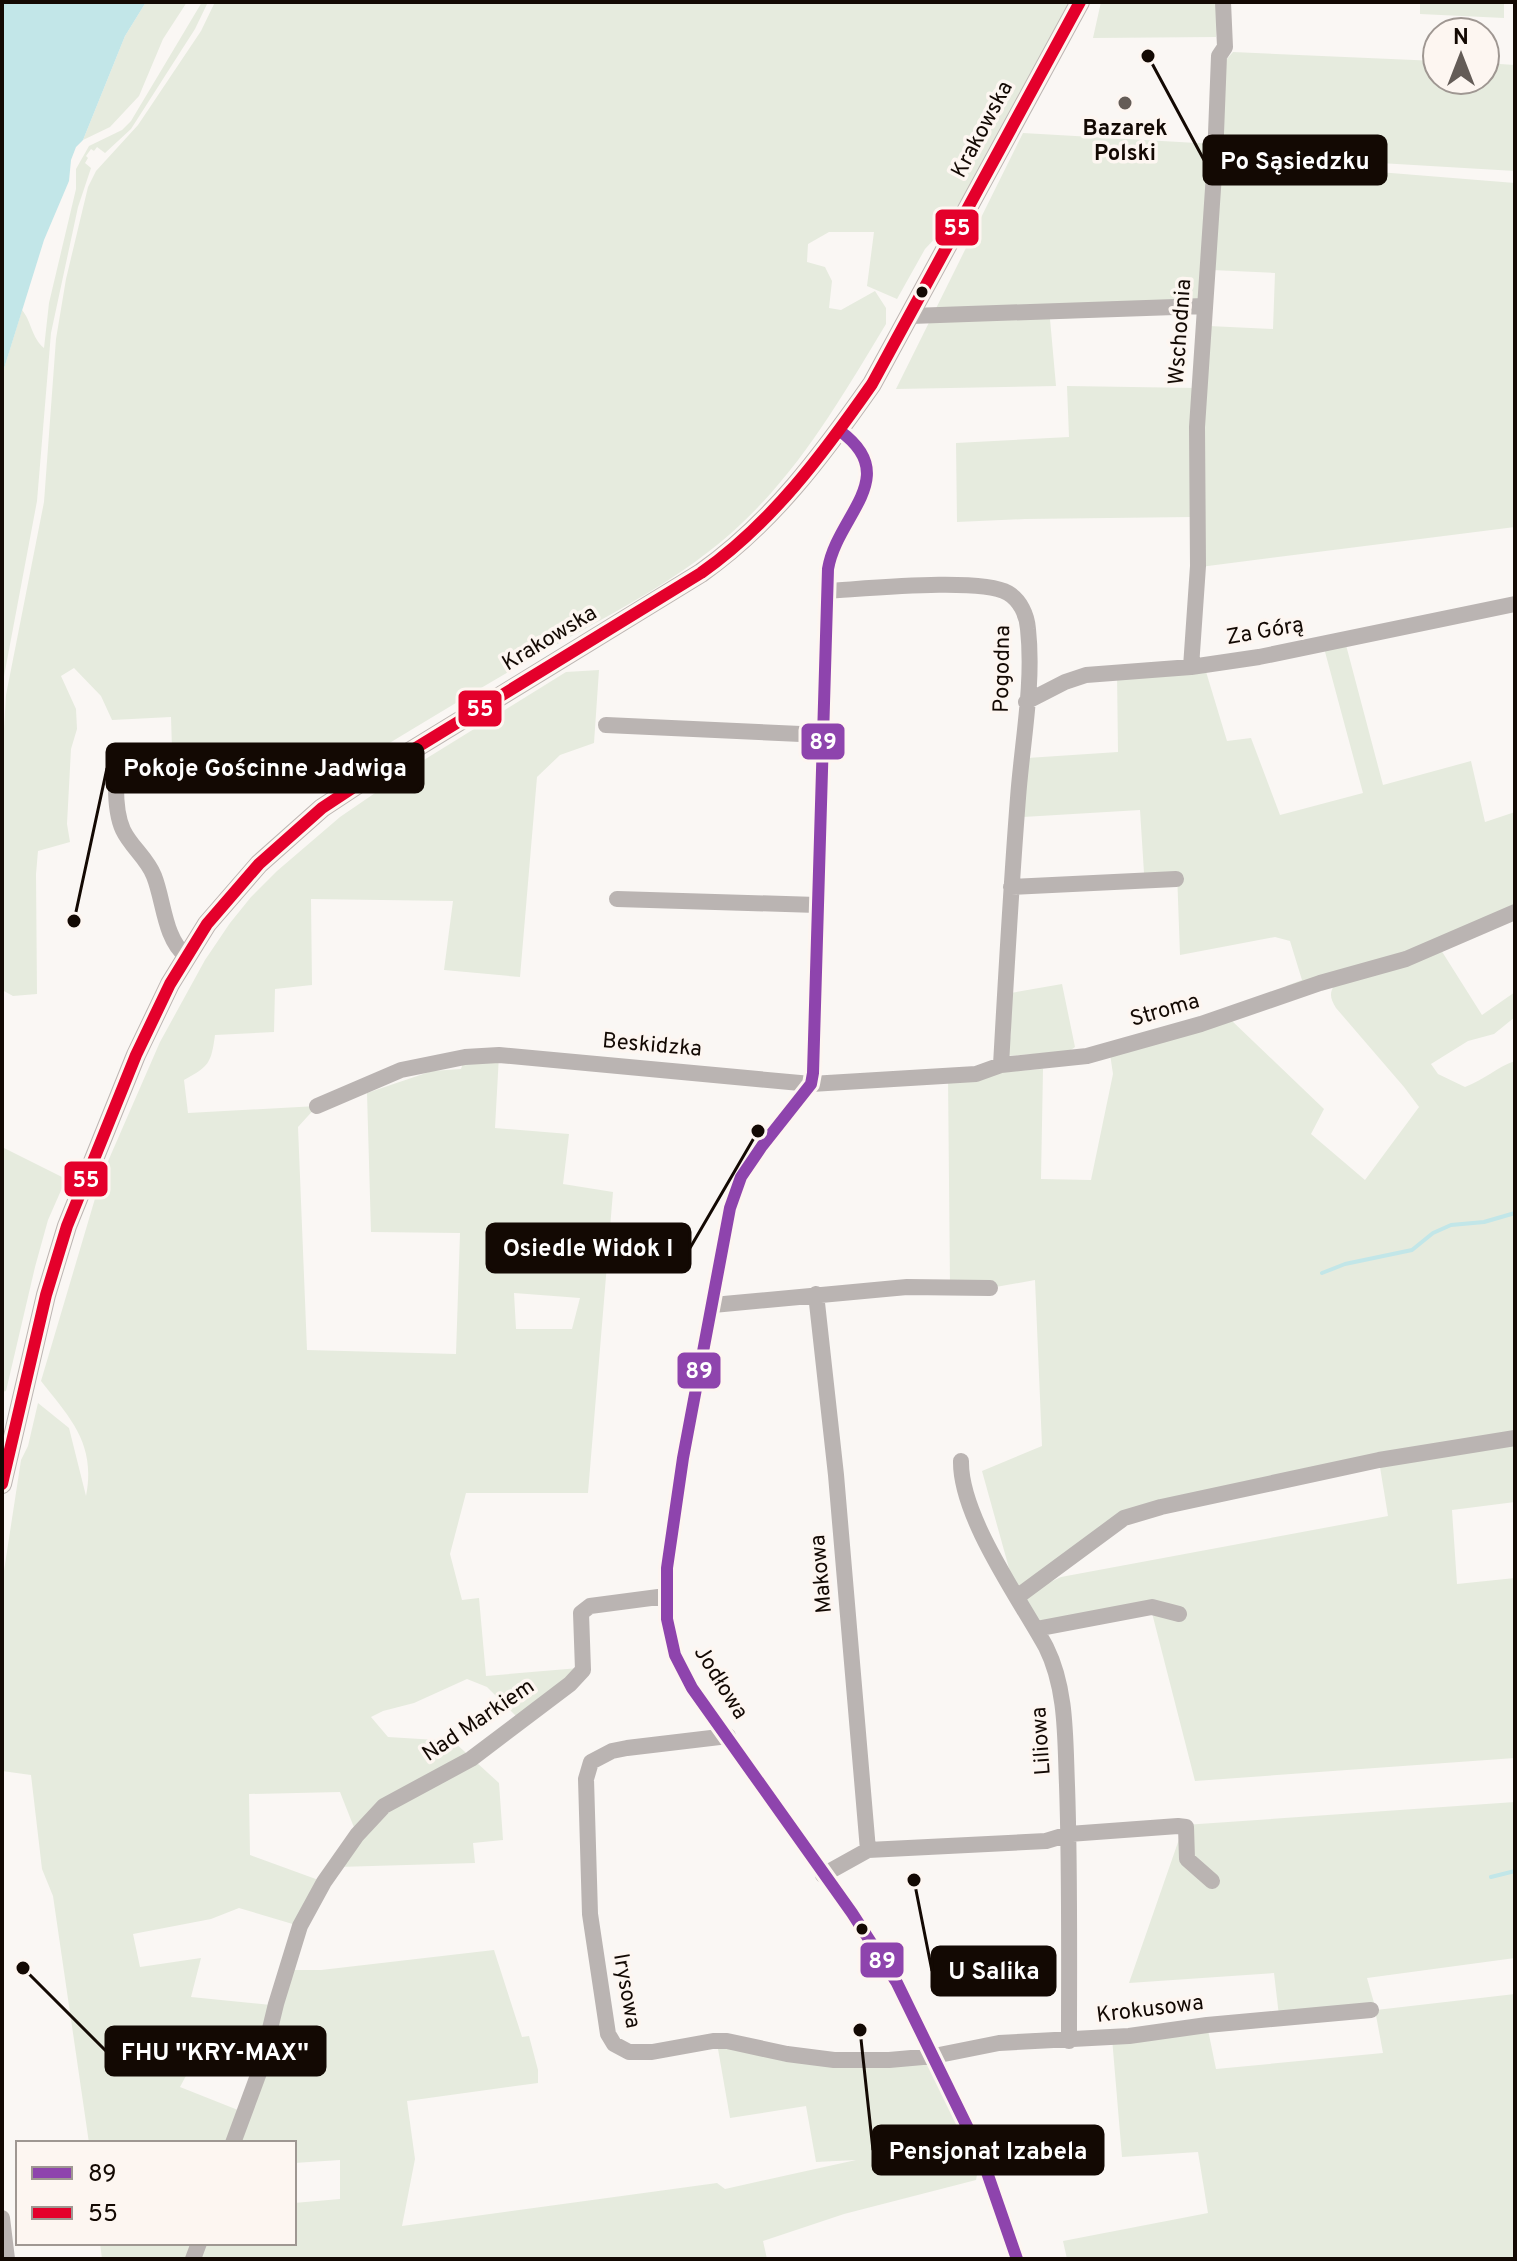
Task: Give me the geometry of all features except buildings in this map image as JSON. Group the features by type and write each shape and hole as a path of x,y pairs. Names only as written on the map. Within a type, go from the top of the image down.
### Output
{"main road":[{"name":"Krakowska","path":"2,1484 46,1295 67,1226 136,1055 186,956 207,924 238,885 303,824 375,773 643,611 720,560 780,503 840,431 872,384 1080,2"}],"street":[{"name":"Wschodnia","path":"1191,667 1198,566 1197,427 1219,56 1225,47 1223,2"},
{"path":"911,316 1204,306"},
{"path":"811,1084 830,556 864,491 867,472 861,449 840,431"},
{"name":"Pogodna","path":"827,591 971,585 995,588 1010,594 1025,614 1028,627 1026,702 1001,1065"},
{"name":"Za Górą","path":"1026,702 1086,675 1191,667 1259,657 1515,604"},
{"path":"606,725 823,735"},
{"path":"116,787 116,806 123,831 150,867 172,937 186,956"},
{"path":"1011,887 1176,879"},
{"path":"617,899 817,905"},
{"name":"Stroma","path":"811,1084 962,1075 1001,1065 1087,1056 1201,1024 1320,983 1406,959 1515,912"},
{"name":"Beskidzka","path":"317,1106 401,1070 452,1059 499,1055 811,1084"},
{"name":"Jodłowa","path":"811,1084 762,1146 734,1192 683,1458 666,1596 675,1655 692,1688 852,1913 897,1983 981,2155 1017,2259"},
{"path":"713,1305 907,1287 990,1288"},
{"name":"Makowa","path":"816,1294 836,1475 868,1850"},
{"path":"1017,1597 1124,1518 1161,1507 1379,1460 1515,1438"},
{"name":"Liliowa","path":"961,1461 963,1490 974,1516 1055,1665 1061,1691 1069,1834 1069,2041"},
{"name":"Nad Markiem","path":"234,2141 260,2070 300,1926 324,1882 357,1835 384,1806 471,1759 570,1684 583,1670 581,1613 590,1606 666,1596"},
{"path":"1036,1629 1152,1607 1179,1614"},
{"name":"Irysowa","path":"728,1736 627,1748 612,1751 591,1762 586,1779 590,1914 608,2034 614,2044 622,2050 652,2052 727,2041 834,2060 934,2056"},
{"path":"823,1875 868,1850 1046,1841 1069,1834 1178,1826 1186,1827 1187,1859 1212,1881"},
{"name":"Krokusowa","path":"934,2056 999,2043 1069,2041 1371,2010"},
{"path":"2,2218 7,2259"}],"shaded area":[{"path":"146,2 187,2 163,39 139,96 110,127 83,140 125,36"},
{"path":"202,2 208,2 195,29 131,129 105,153 97,147 86,156 85,163 91,168 78,207 51,333 37,501 2,687 2,375 22,310 36,339 44,348 49,303 76,189 76,169 89,146 122,130 131,121"},
{"path":"215,2 1069,2 955,217 925,249 897,299 867,286 874,232 829,232 808,244 807,262 825,267 832,281 829,308 841,310 875,291 886,308 886,324 820,429 783,479 741,524 671,578 325,783 307,789 173,782 171,717 112,720 101,696 74,668 61,676 76,709 77,729 71,749 67,824 70,842 38,851 37,994 13,996 2,990 2,762 6,695 44,502 56,339 66,279 88,187 96,171 138,125 201,31"},
{"path":"1101,2 1219,2 1216,37 1093,38"},
{"path":"1420,2 1504,2 1504,18 1420,14"},
{"path":"1233,52 1421,60 1421,96 1501,96 1501,64 1515,65 1515,171 1226,154 1221,149 1225,61"},
{"path":"1023,133 1214,144 1216,159 1515,183 1515,527 1200,567 1198,467 1209,326 1273,329 1275,273 1212,270 1201,313 1050,319 1056,386 896,389"},
{"path":"1067,386 1197,388 1192,517 957,522 956,443 1069,437"},
{"path":"1346,645 1383,785 1471,761 1485,822 1515,812 1515,909 1406,956 1290,990 1286,986 1302,980 1290,941 1275,937 1180,955 1177,872 1144,873 1140,810 1023,817 1027,758 1118,752 1117,672 1204,665 1227,741 1251,738 1280,815 1363,793 1324,648"},
{"path":"599,670 594,743 560,755 537,777 520,977 444,970 453,901 311,899 312,985 275,989 274,1032 215,1035 207,1063 184,1080 188,1113 317,1106 298,1127 307,1350 456,1354 460,1233 371,1232 367,1093 432,1071 461,1069 465,1057 499,1055 495,1128 569,1134 563,1184 613,1192 588,1493 466,1493 450,1554 462,1600 479,1598 486,1676 579,1668 519,1719 487,1687 467,1679 414,1703 371,1717 388,1737 453,1741 499,1783 503,1840 473,1843 475,1863 338,1867 357,1835 340,1792 249,1794 250,1855 324,1882 296,1925 239,1908 211,1919 133,1934 140,1967 201,1958 191,1997 271,2005 288,1970 321,1970 494,1950 522,2037 529,2036 538,2070 538,2083 407,2101 415,2159 402,2226 717,2183 725,2189 856,2160 816,2162 806,2106 730,2118 718,2049 713,2041 787,2054 934,2056 981,2155 976,2180 844,2214 763,2241 767,2259 102,2259 100,2245 296,2245 296,2203 340,2199 340,2160 296,2163 296,2141 89,2141 53,1896 42,1869 31,1775 2,1771 2,1584 21,1460 28,1446 38,1403 69,1428 86,1496 88,1478 84,1447 71,1420 41,1381 102,1175 160,1042 205,960 251,897 277,871 340,817 419,763 566,672","holes":["514,1293 580,1298 572,1329 516,1329","197,2055 259,2071 243,2112 180,2087"]},
{"path":"1441,950 1482,1015 1515,992 1515,1017 1494,1034 1468,1041 1431,1064 1438,1074 1465,1087 1515,1061 1515,1502 1452,1510 1457,1584 1515,1578 1515,1758 1195,1781 1152,1613 1039,1634 1017,1597 982,1471 1042,1446 1035,1280 990,1288 950,1286 948,1076 1043,1069 1041,1179 1091,1180 1113,1074 1110,1054 1231,1020 1324,1109 1311,1134 1365,1180 1419,1107 1336,1008 1331,996 1335,984","holes":["1379,1461 1388,1516 1061,1577 1023,1595 1124,1518"]},
{"path":"1062,984 1075,1047 1068,1052 1006,1056 1011,1034 1011,993"},
{"path":"2,1147 66,1179 48,1220 6,1391 2,1392"},
{"path":"1515,1802 1515,1958 1367,1978 1376,2010 1515,1994 1515,2259 1067,2259 1063,2241 1208,2213 1198,2152 1122,2157 1112,2038 1207,2025 1216,2069 1383,2053 1375,2010 1279,2016 1274,1973 1129,1983 1184,1825"}],"water":[{"path":"2,2 146,2 125,36 83,140 76,147 69,181 44,240 2,375"}],"waterway":[{"path":"1322,1273 1345,1264 1412,1250 1433,1233 1451,1225 1484,1222 1515,1213"},
{"path":"1491,1877 1515,1871"}],"transit line":[{"name":"55","path":"2,1484 46,1295 67,1226 136,1055 170,984 207,924 259,864 322,808 701,573 773,510 835,436 872,384 1080,2"},
{"name":"89","path":"840,431 858,448 866,464 866,481 834,549 828,569 813,1073 811,1084 741,1177 730,1208 683,1458 667,1568 667,1619 675,1655 692,1688 852,1913 897,1983 981,2155 1017,2259"}],"place":[{"name":"Po Sąsiedzku","path":"1148,56"},
{"name":"Bazarek Polski","path":"1125,103"},
{"name":"Pokoje Gościnne Jadwiga","path":"74,921"},
{"name":"Osiedle Widok I","path":"758,1131"},
{"name":"U Salika","path":"914,1880"},
{"name":"FHU ''KRY-MAX''","path":"23,1968"},
{"name":"Pensjonat Izabela","path":"860,2030"}]}
